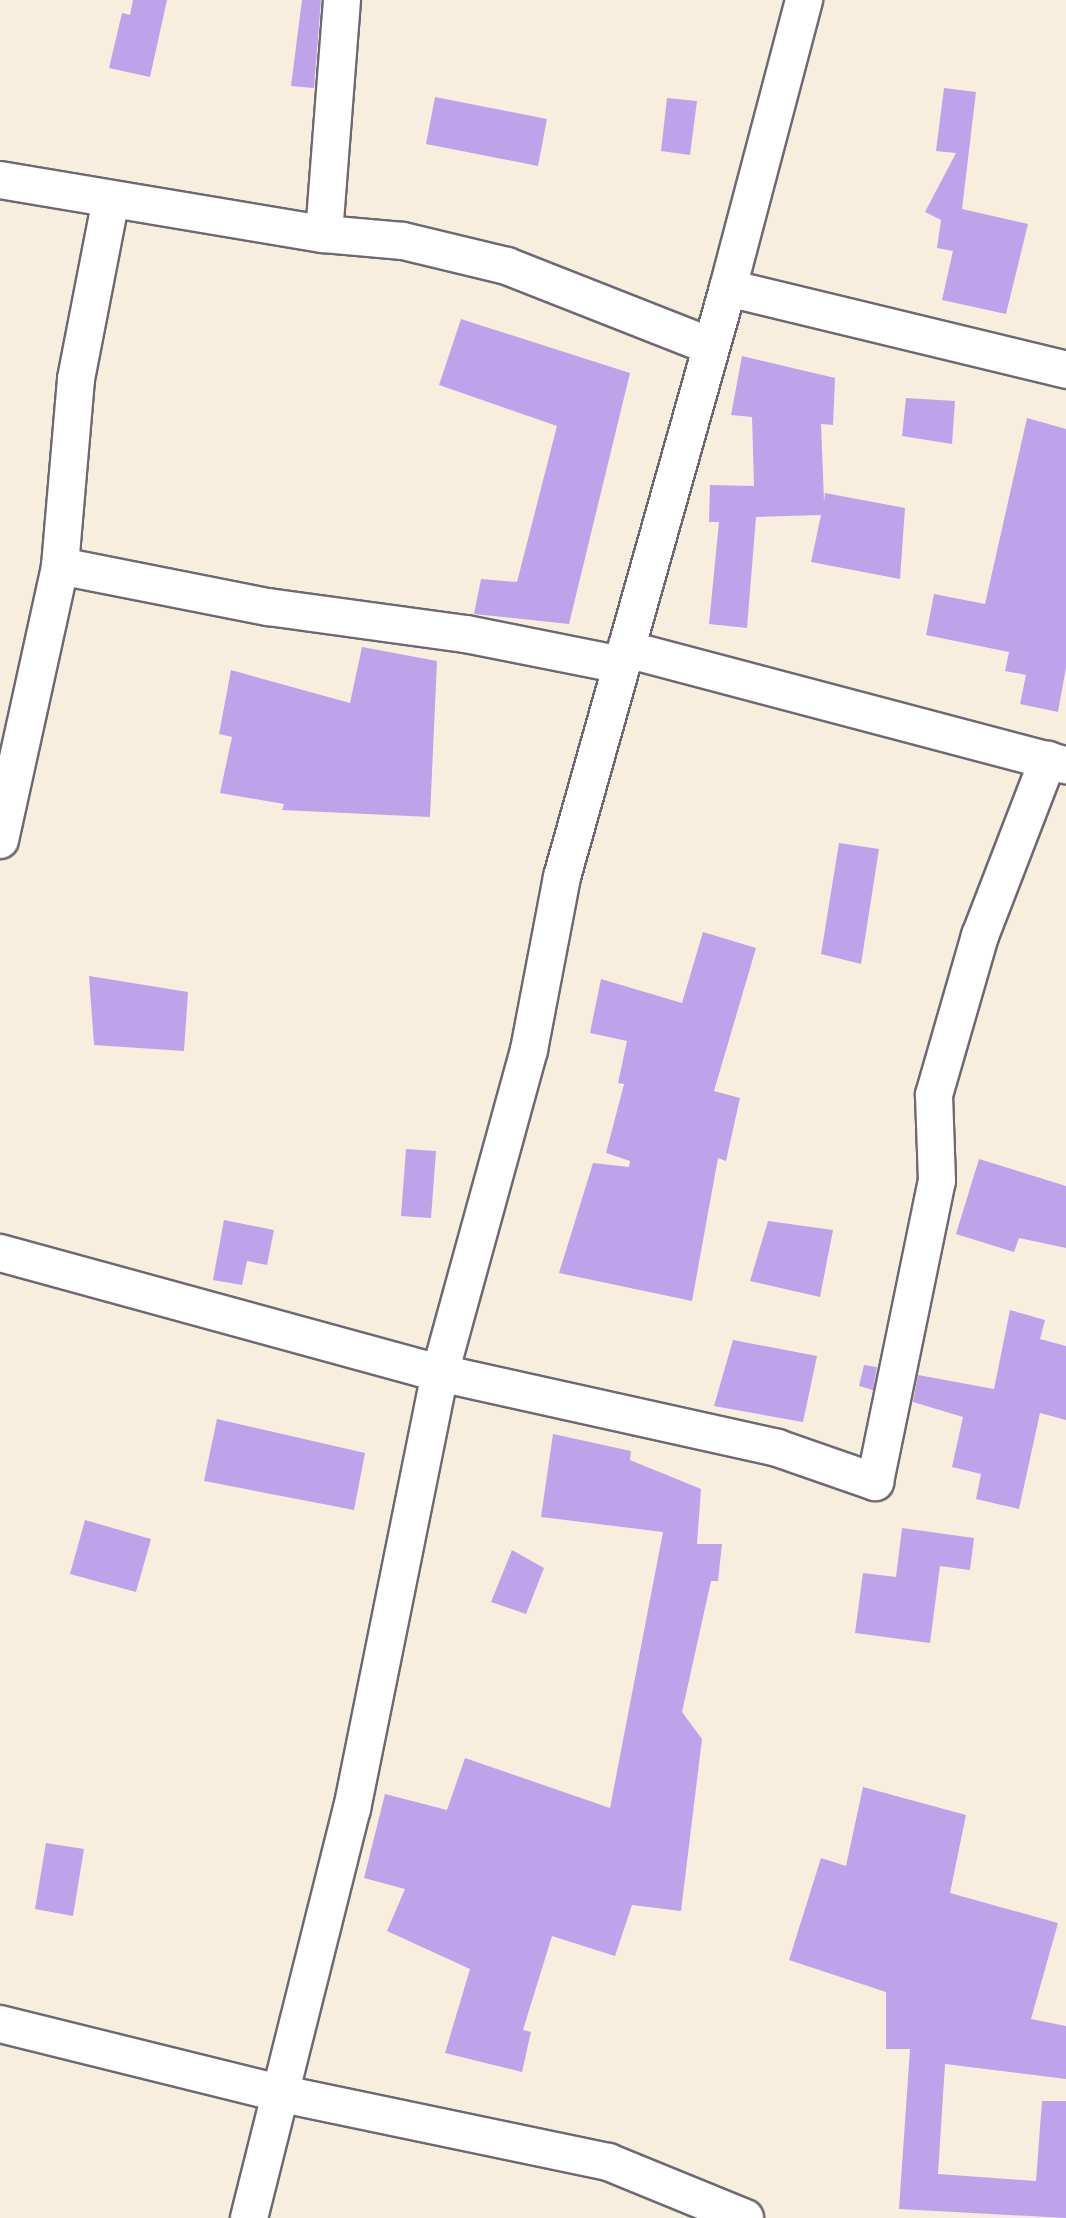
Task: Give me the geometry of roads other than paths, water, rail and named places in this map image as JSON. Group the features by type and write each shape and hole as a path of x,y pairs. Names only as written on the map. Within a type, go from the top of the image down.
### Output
{"street":[{"path":"324,234 342,0"},
{"path":"249,2218 283,2094 352,1809 440,1373 503,1153 562,877 728,288 804,0"},
{"path":"0,180 324,234 403,241 507,266 710,346"},
{"path":"0,840 60,566 76,379 111,199"},
{"path":"728,288 1066,370"},
{"path":"0,1253 440,1373 777,1448 875,1482 937,1181 934,1095 980,936 1057,762 624,657 268,607 60,566"},
{"path":"0,2024 283,2094 608,2162 745,2218"}]}
